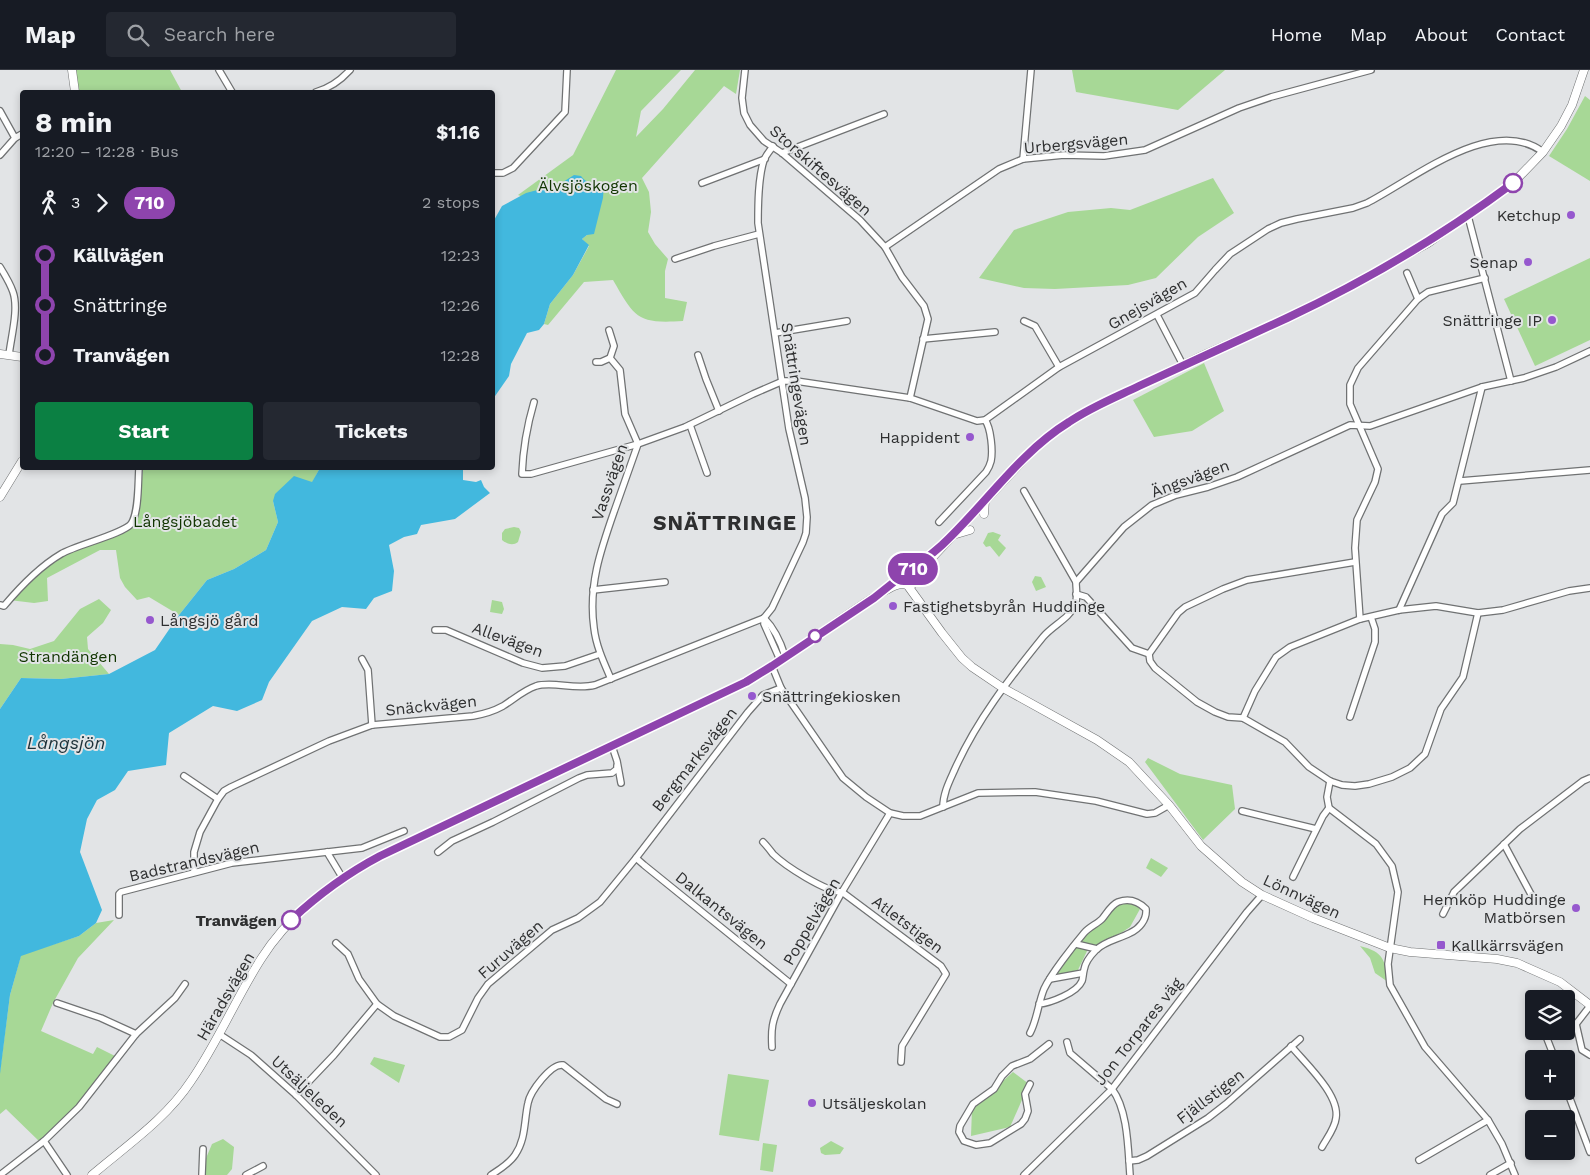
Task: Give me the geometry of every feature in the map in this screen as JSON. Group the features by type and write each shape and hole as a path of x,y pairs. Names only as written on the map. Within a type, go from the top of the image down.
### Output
{"street":[{"path":"72,70 75,90"},
{"path":"218,70 231,90"},
{"path":"324,90 342,79 350,70"},
{"path":"495,173 503,173 513,168 565,112 566,70"},
{"name":"Storskiftesvägen","path":"745,70 742,98 746,120 754,130 841,202 885,247 902,277 924,306 928,319 923,339"},
{"path":"1023,159 1031,70"},
{"name":"Urbergsvägen","path":"885,247 999,168 1023,159 1104,156 1144,150 1240,108 1271,97 1370,70"},
{"name":"Häradsvägen","path":"92,1175 174,1104 191,1081 260,960 291,920 342,878 380,856 746,682 874,598 906,582 1028,455 1045,439 1068,422 1094,407 1347,288 1428,243 1514,182 1544,152 1572,105 1584,70"},
{"path":"0,112 15,138"},
{"path":"782,152 884,114"},
{"path":"0,155 20,135"},
{"name":"Gnejsvägen","path":"985,420 1059,367 1195,293 1230,254 1268,229 1297,218 1353,208 1367,203 1454,153 1470,146 1496,141 1515,141 1528,143 1544,152"},
{"name":"Snättringevägen","path":"764,618 772,608 800,550 807,523 759,234 758,200 764,160 773,146"},
{"path":"702,182 764,160"},
{"path":"1468,216 1511,381"},
{"path":"675,259 759,234"},
{"path":"0,267 15,298 9,355"},
{"path":"1407,273 1418,299"},
{"path":"1360,619 1355,548 1357,520 1375,482 1378,469 1350,404 1350,385 1358,368 1418,299 1428,292 1485,278"},
{"path":"1157,315 1183,365"},
{"path":"1024,320 1035,326 1059,367"},
{"path":"775,333 847,321"},
{"name":"Vassvägen","path":"609,330 614,346 610,358 620,370 625,414 638,444 601,548 593,590 594,630 600,654 611,679"},
{"path":"910,398 923,339 995,332"},
{"name":"Ängsvägen","path":"1076,582 1124,527 1152,505 1176,494 1208,487 1245,473 1350,425 1370,426 1482,387 1524,378 1556,367 1590,351"},
{"path":"0,354 20,357"},
{"path":"698,356 719,411"},
{"path":"596,362 610,358"},
{"path":"534,402 524,443 522,474 531,474 638,444 690,425 783,381 796,381 910,398 977,421 985,420 990,432 992,459 990,465 986,472 939,522"},
{"path":"1400,610 1442,514 1453,503 1482,387"},
{"path":"690,425 707,473"},
{"path":"0,498 20,465"},
{"path":"0,605 4,606 35,574 61,554 82,544 126,529 132,523 135,515 139,470"},
{"path":"1460,481 1590,470"},
{"path":"943,807 945,795 977,726 1003,688 1045,636 1069,614 1076,603 1076,582 1024,491"},
{"path":"984,514 985,500"},
{"path":"951,535 970,530"},
{"path":"1356,562 1247,580 1184,607 1149,654 1150,661 1155,668 1197,702 1214,712 1228,717 1243,718 1285,742 1309,767 1330,781 1342,785 1355,786 1392,777 1410,768 1425,754 1441,709 1463,677 1478,613"},
{"name":"Häradsvägen","path":"906,582 899,573 908,567 915,571"},
{"path":"593,590 665,582"},
{"name":"Lönnvägen","path":"906,582 962,658 981,674 1003,688 1113,750 1129,762 1169,805 1201,846 1242,882 1262,895 1313,918 1390,948 1410,952 1497,958 1517,963 1560,982 1590,1005"},
{"path":"1243,718 1255,691 1276,657 1290,648 1360,619 1400,610 1436,606 1478,613 1503,610 1569,591 1590,588"},
{"path":"1076,594 1086,597 1132,648 1149,654"},
{"path":"1350,717 1375,642 1375,629 1371,617"},
{"path":"764,618 764,624 783,658"},
{"name":"Snäckvägen","path":"194,872 193,859 200,832 224,791 329,741 372,725 473,716 496,709 535,686 588,687 764,618"},
{"name":"Allevägen","path":"435,630 446,630 523,663 542,668 565,666 600,654"},
{"path":"362,659 368,670 372,725"},
{"path":"772,666 780,688 843,778 866,797 890,813 903,816 920,816 978,794 1035,792 1096,801 1147,814 1155,813 1169,805"},
{"name":"Bergmarksvägen","path":"636,858 763,694 780,688"},
{"path":"612,746 621,783"},
{"path":"438,852 452,841 578,778 587,775 612,773 617,769 617,766"},
{"path":"184,776 218,799"},
{"path":"1443,914 1454,892 1520,829 1583,781 1590,778"},
{"path":"1293,877 1316,829 1329,808 1327,797 1330,781"},
{"path":"1329,808 1376,844 1392,866 1398,892 1388,964 1390,984 1425,1047 1488,1120 1511,1163 1514,1175"},
{"path":"1242,810 1316,829"},
{"name":"Poppelvägen","path":"772,1047 772,1022 791,984 842,892 890,813"},
{"name":"Badstrandsvägen","path":"118,915 119,894 121,892 232,863 362,848 404,831"},
{"path":"764,842 774,855 804,876 835,892 842,892"},
{"path":"1504,844 1533,898"},
{"path":"327,852 342,878"},
{"name":"Dalkantsvägen","path":"636,858 791,984"},
{"name":"Furuvägen","path":"336,943 348,954 359,979 377,1004 394,1016 440,1037 449,1037 462,1030 478,998 488,984 552,930 578,918 594,907 636,858"},
{"name":"Atletstigen","path":"842,892 941,966 946,974 902,1046 901,1062"},
{"name":"Jon Torpares väg","path":"1024,1175 1112,1089 1262,895"},
{"path":"1030,1033 1039,1004 1045,988 1084,933 1101,920 1114,904 1118,902 1131,900 1146,909 1145,919 1136,931 1106,943 1097,949 1088,960 1081,983 1077,987 1056,1000 1039,1004"},
{"path":"1076,944 1097,949"},
{"path":"1050,979 1083,973"},
{"path":"0,1175 44,1141 79,1107 136,1034 175,998 185,984"},
{"path":"58,1003 101,1018 136,1034"},
{"path":"296,1095 334,1055 377,1004"},
{"path":"1590,1005 1576,1024 1582,1050 1590,1055"},
{"name":"Utsäljeleden","path":"219,1034 251,1055 296,1095 376,1175"},
{"name":"Fjällstigen","path":"1129,1161 1147,1156 1208,1118 1229,1102 1300,1039"},
{"path":"1067,1042 1070,1053 1112,1089 1117,1096 1126,1125 1130,1175"},
{"path":"1030,1084 1026,1094 1028,1111 1021,1124 990,1143 976,1145 964,1141 959,1132 960,1126 973,1104 994,1089 1002,1076 1012,1066 1030,1059 1049,1044"},
{"path":"1291,1046 1331,1094 1336,1106 1336,1119 1322,1147"},
{"path":"491,1175 507,1164 515,1155 524,1139 530,1098 554,1066 563,1066 606,1099 617,1104"},
{"path":"1570,1100 1590,1152"},
{"path":"1419,1160 1488,1120"},
{"path":"44,1141 67,1175"},
{"path":"202,1175 203,1149"},
{"path":"1490,1175 1511,1163"},
{"path":"246,1175 263,1166"}],"green space":[{"path":"74,70 170,70 181,90 77,90"},
{"name":"Älvsjöskogen","path":"616,70 681,70 641,111 636,137 663,109 695,70 740,70 736,94 724,86 642,178 649,192 651,212 648,232 655,244 668,259 665,271 665,298 687,302 683,321 656,321 639,316 627,303 613,280 584,282 548,325 544,324 550,304 573,275 589,246 582,239 587,235 565,213 518,195 573,155"},
{"path":"1072,70 1225,70 1178,110 1076,92"},
{"path":"1585,96 1590,100 1590,181 1549,156 1567,129"},
{"path":"1213,178 1234,213 1198,237 1156,278 1128,285 1055,289 1024,288 979,278 1014,230 1068,212 1111,208 1130,210"},
{"name":"Snättringe IP","path":"1590,258 1590,340 1535,366 1504,299"},
{"path":"1204,363 1224,411 1192,431 1154,437 1133,400"},
{"name":"Långsjöbadet","path":"143,470 319,470 312,483 273,501 278,522 266,550 234,569 207,580 179,615 149,597 137,600 125,587 120,578 116,550 100,550 47,578 48,601 34,603 9,600 61,554 126,532 137,520"},
{"path":"519,528 521,532 518,542 514,544 506,543 502,540 502,533 505,529"},
{"path":"993,532 1001,535 998,540 1006,548 999,557 990,546 986,547 983,543 988,533"},
{"path":"1035,576 1041,577 1046,587 1036,591 1032,582"},
{"name":"Strandängen","path":"99,599 111,610 103,623 87,637 88,649 109,674 61,679 21,678 0,709 0,644 30,649 54,641 80,609"},
{"path":"492,600 502,602 504,609 502,614 490,612"},
{"path":"1148,758 1180,774 1232,785 1235,809 1203,840 1145,762"},
{"path":"1151,858 1168,868 1161,877 1146,868"},
{"path":"1133,903 1140,909 1130,927 1102,941 1095,947 1080,942 1110,909 1119,904"},
{"path":"114,920 78,958 53,1003 41,1031 93,1054 97,1047 117,1057 79,1107 41,1143 6,1109 0,1114 0,1071 10,995 21,955 79,936 96,923"},
{"path":"1360,946 1379,954 1386,968 1388,982 1375,973 1370,958"},
{"path":"1076,947 1088,949 1077,972 1056,976"},
{"path":"374,1057 405,1065 399,1083 370,1064"},
{"path":"1013,1072 1029,1084 1010,1127 971,1136 972,1109"},
{"path":"728,1074 769,1080 759,1141 719,1135"},
{"path":"223,1139 234,1147 232,1169 227,1175 206,1175 204,1163 212,1144"},
{"path":"831,1141 844,1148 840,1154 825,1155 821,1153 820,1148"},
{"path":"763,1143 777,1145 773,1172 760,1170"}],"water":[{"path":"574,175 581,176 591,183 604,184 603,198 594,234 587,235 582,239 589,245 573,275 550,304 544,324 539,330 527,333 511,364 509,376 495,396 495,218 502,206 526,193 560,184"},
{"name":"Långsjön","path":"319,470 463,470 463,480 476,482 481,480 484,487 490,493 455,519 421,525 417,534 404,537 389,545 394,571 392,591 374,598 366,609 342,607 312,621 269,682 262,700 237,711 213,706 169,733 166,765 128,771 115,790 97,800 87,819 80,852 102,910 96,923 79,936 21,956 10,995 0,1074 0,709 21,678 61,679 109,674 155,650 179,615 207,580 234,569 266,550 278,522 273,501 275,494 294,476 312,482"}],"bus line":[{"name":"710","path":"291,920 353,870 760,674 874,598 899,578 899,573 902,569 908,567 913,569 942,546 1028,455 1045,439 1068,422 1094,407 1347,288 1428,243 1513,183"}],"place":[{"name":"Ketchup","path":"1571,215"},
{"name":"Senap","path":"1528,262"},
{"name":"Snättringe IP","path":"1552,320"},
{"name":"Happident","path":"970,437"},
{"name":"Fastighetsbyrån Huddinge","path":"893,606"},
{"name":"Långsjö gård","path":"150,620"},
{"name":"Snättringekiosken","path":"752,696"},
{"name":"Hemköp Huddinge Matbörsen","path":"1576,908"},
{"name":"Tranvägen","path":"291,920"},
{"name":"Kallkärrsvägen","path":"1441,945"},
{"name":"Utsäljeskolan","path":"812,1103"}],"district":[{"name":"SNÄTTRINGE","path":"725,523"}]}
